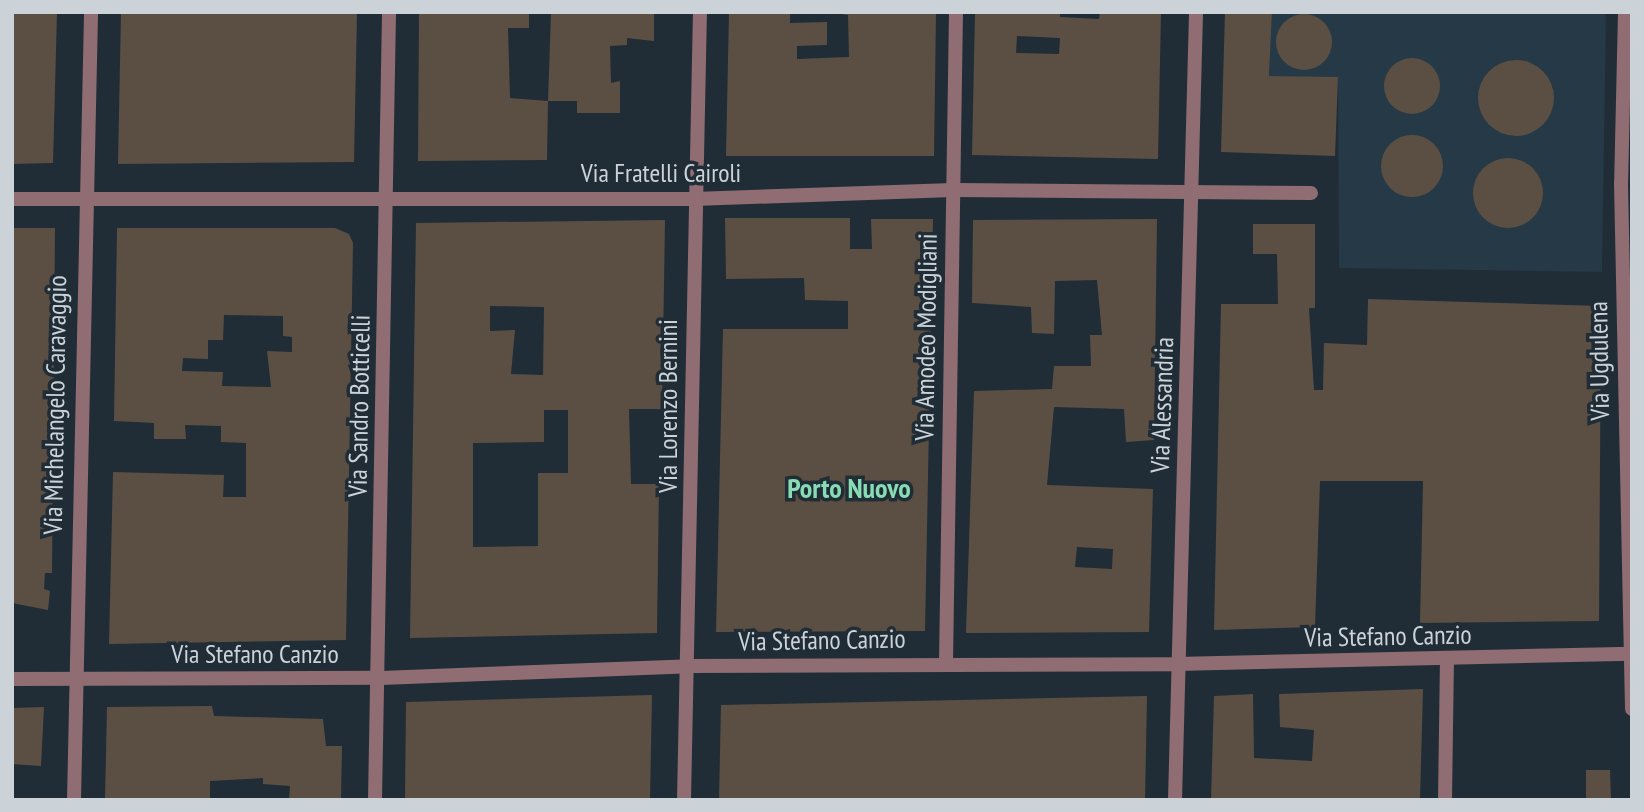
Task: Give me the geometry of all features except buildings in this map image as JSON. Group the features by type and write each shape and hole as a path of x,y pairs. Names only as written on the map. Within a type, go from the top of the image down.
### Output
{"street":[{"name":"Via Michelangelo Caravaggio","path":"74,800 84,197 91,12"},
{"name":"Via Sandro Botticelli","path":"375,800 381,678 389,12"},
{"name":"Via Lorenzo Bernini","path":"684,800 690,666 694,199 699,12"},
{"name":"Via Amodeo Modigliani","path":"946,663 956,12"},
{"name":"Via Alessandria","path":"1175,800 1177,664 1194,193 1196,12"},
{"name":"Via Ugdulena","path":"1625,12 1632,709"},
{"name":"Via Fratelli Cairoli","path":"12,199 694,199 953,190 1311,193"},
{"name":"Via Stefano Canzio","path":"12,680 381,678 690,666 1177,664 1630,654"},
{"path":"1445,800 1447,660"}],"shaded area":[{"path":"1272,12 1606,12 1602,272 1339,268 1338,78 1269,76"}],"district":[{"name":"Porto Nuovo","path":"849,488"}]}
